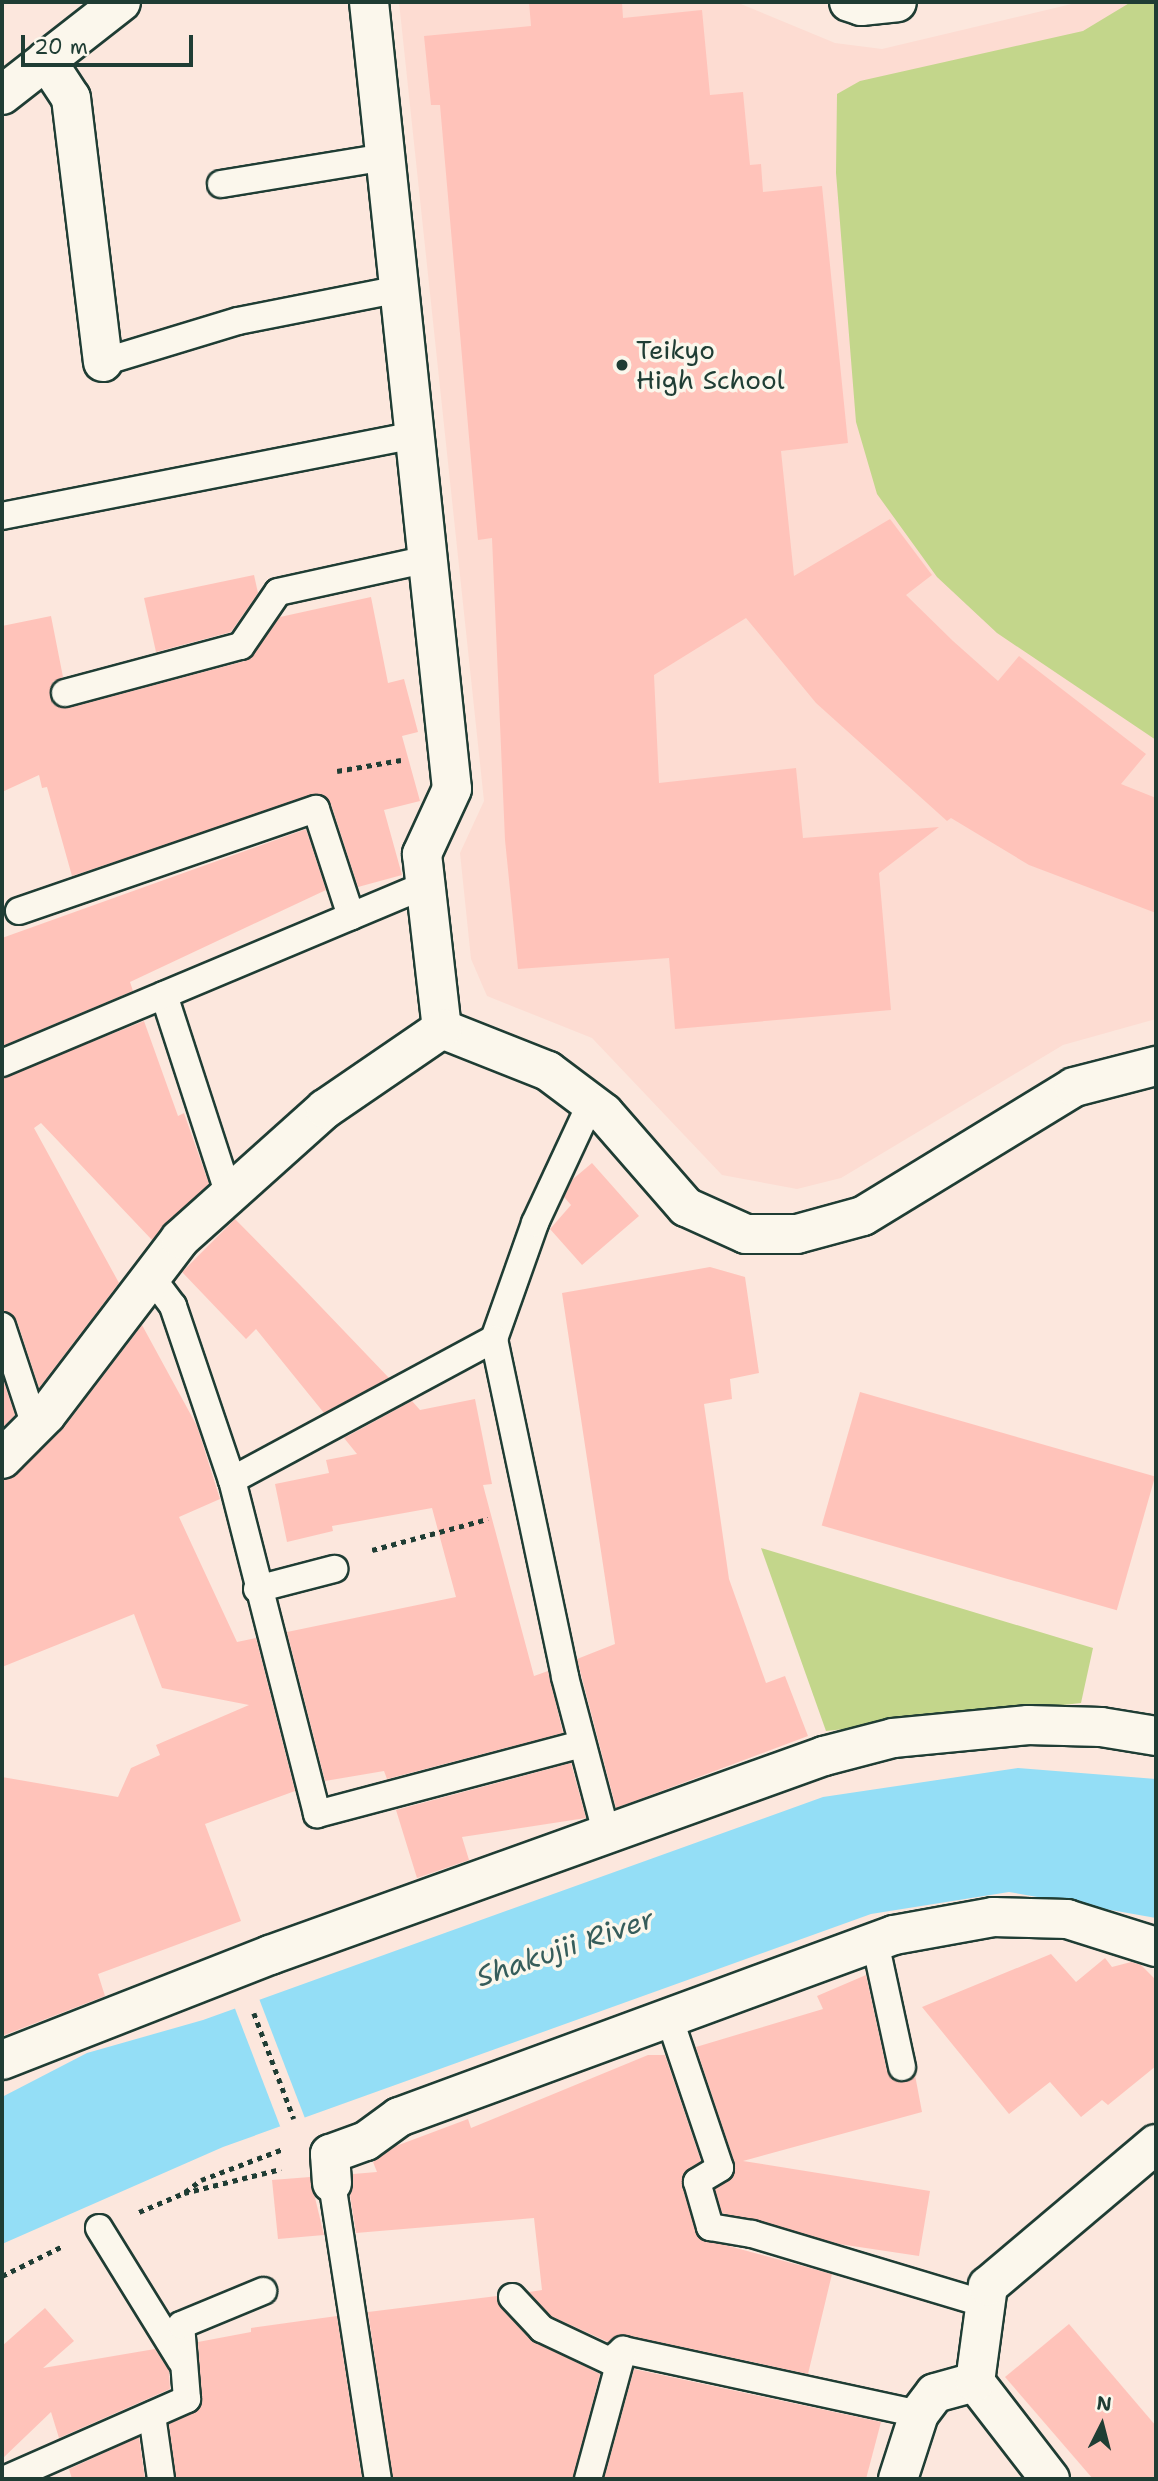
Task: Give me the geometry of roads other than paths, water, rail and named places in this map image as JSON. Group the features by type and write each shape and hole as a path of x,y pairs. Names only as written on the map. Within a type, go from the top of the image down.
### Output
{"street":[{"path":"2,95 121,2"},
{"path":"369,2 452,789 422,854 443,1029"},
{"path":"849,2 861,6 897,2"},
{"path":"46,60 71,98 103,362"},
{"path":"443,1029 548,1071 591,1103 686,1207 746,1234 797,1234 863,1216 1074,1087 1156,1066"},
{"path":"2,1459 34,1426 180,1239 325,1109 443,1029"},
{"path":"8,2057 210,1977 606,1832 824,1756 893,1738 1028,1725 1101,1727 1156,1736"},
{"path":"331,2168 399,2117 670,2020 875,1942 993,1917 1068,1919 1156,1947"},
{"path":"1050,2479 975,2382 988,2286 1156,2144"},
{"path":"898,2479 919,2414 935,2393 975,2382"}],"lane":[{"path":"220,184 386,157"},
{"path":"103,362 238,321 399,289"},
{"path":"2,516 415,435"},
{"path":"65,693 241,646 278,592 428,559"},
{"path":"19,911 316,809 351,916"},
{"path":"2,1063 426,885"},
{"path":"164,995 229,1195"},
{"path":"591,1103 535,1223 494,1339 582,1744 606,1832"},
{"path":"152,1278 173,1306 232,1479 257,1590 317,1814 582,1744"},
{"path":"2,1326 34,1426"},
{"path":"232,1479 494,1339"},
{"path":"257,1590 334,1569"},
{"path":"875,1942 902,2067"},
{"path":"670,2020 720,2168 697,2182 710,2227 752,2234 986,2304"},
{"path":"331,2168 377,2479"},
{"path":"99,2228 184,2365"},
{"path":"6,2479 187,2399 181,2325 263,2291"},
{"path":"512,2297 542,2329 610,2361 623,2350"},
{"path":"623,2350 919,2414"},
{"path":"588,2479 623,2350"},
{"path":"152,2415 161,2479"}],"water":[{"name":"Shakujii River","path":"1018,1768 1156,1779 1156,1918 1009,1892 871,1914 223,2147 2,2244 2,2097 87,2053 203,2020 823,1797"}],"place":[{"name":"Teikyo High School","path":"622,365"}]}
